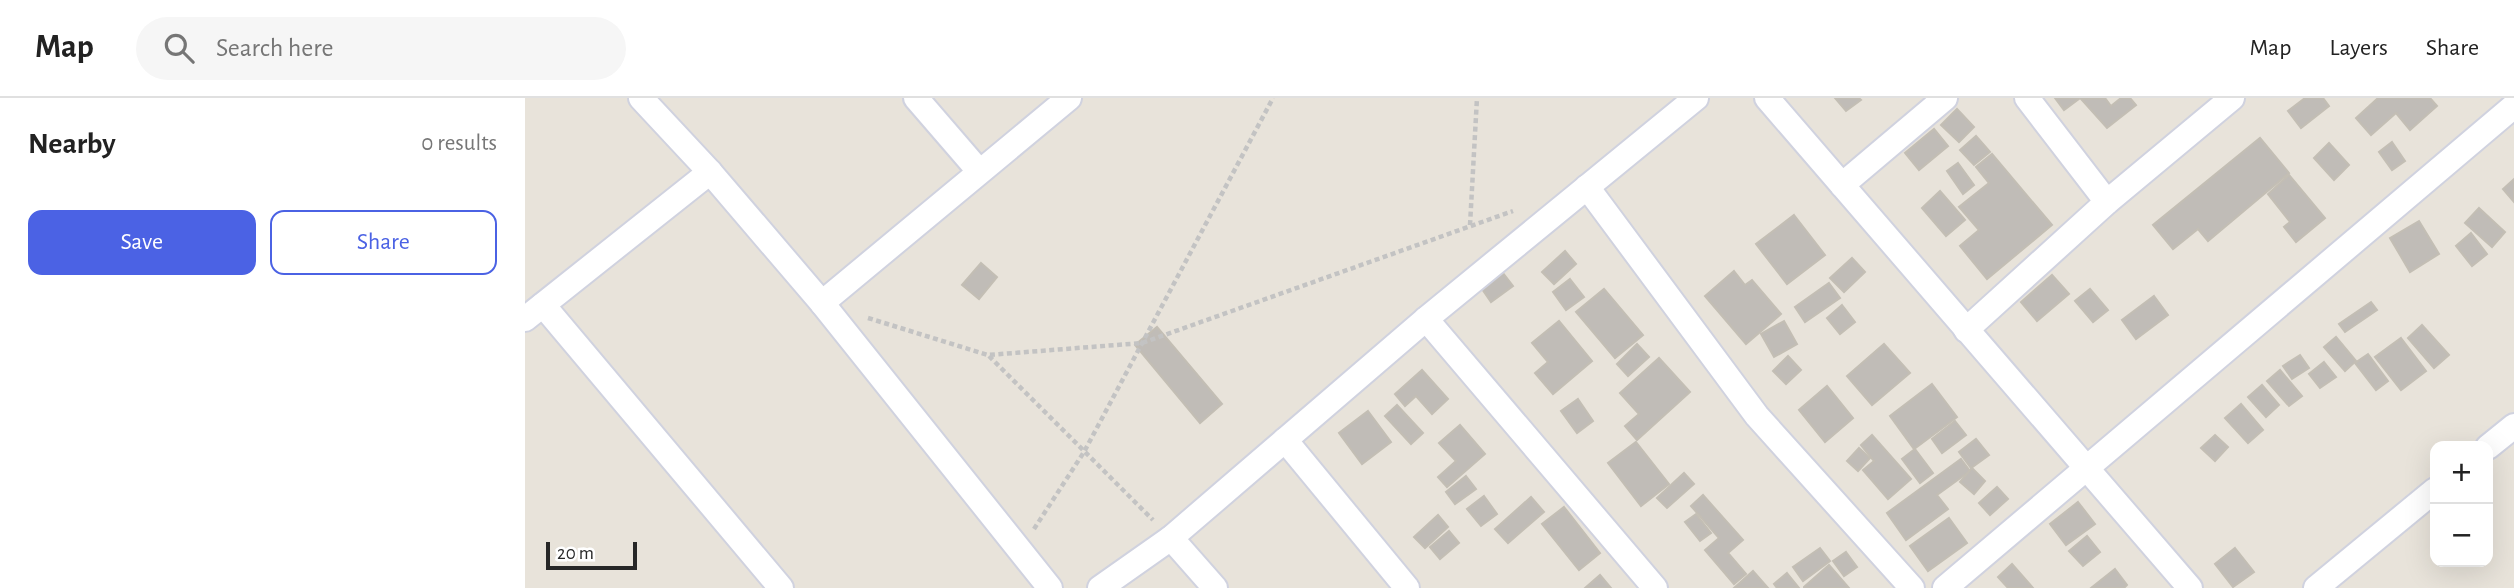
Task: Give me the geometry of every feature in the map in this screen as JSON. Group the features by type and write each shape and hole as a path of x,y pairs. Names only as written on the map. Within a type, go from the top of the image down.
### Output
{"street":[{"path":"641,98 822,303 1050,588"},
{"path":"916,98 979,171"},
{"path":"822,303 1069,98"},
{"path":"1100,588 1171,538 1426,319 1696,98"},
{"path":"1767,98 2190,588"},
{"path":"1842,185 1945,98"},
{"path":"2027,98 2107,202"},
{"path":"1966,330 2107,202 2232,98"},
{"path":"1945,588 2514,106"},
{"path":"709,172 534,312 781,588"},
{"path":"1587,187 1757,416 1912,588"},
{"path":"1426,319 1655,588"},
{"path":"2493,443 2514,426"},
{"path":"1285,440 1407,588"},
{"path":"2316,588 2430,494"},
{"path":"1171,538 1215,588"}],"path":[{"path":"1021,549 1084,452 1273,98"},
{"path":"1470,225 1477,98"},
{"path":"822,303 988,355 1142,343 1522,208"},
{"path":"988,355 1171,538"}],"building":[{"path":"1835,98 1859,98 1861,100 1846,111"},
{"path":"2055,98 2078,98 2079,99 2064,110"},
{"path":"2105,98 2111,106 2121,98 2130,98 2136,105 2107,128 2081,99"},
{"path":"2305,98 2323,98 2329,106 2301,128 2288,111"},
{"path":"2378,98 2430,98 2437,106 2410,130 2396,113 2371,135 2356,118"},
{"path":"1957,109 1974,127 1959,142 1941,125"},
{"path":"1934,129 1948,146 1919,170 1905,153"},
{"path":"1976,136 1990,152 1974,165 1960,150"},
{"path":"2260,138 2289,173 2208,241 2198,229 2173,249 2153,225"},
{"path":"2392,142 2405,161 2392,170 2379,152"},
{"path":"2329,143 2349,165 2334,180 2314,158"},
{"path":"1992,154 2052,225 1987,279 1960,246 1979,230 1959,207 1989,183 1976,167"},
{"path":"1958,163 1974,185 1963,194 1947,171"},
{"path":"2289,175 2325,218 2296,242 2284,227 2290,222 2268,194"},
{"path":"2514,179 2514,202 2503,189"},
{"path":"1940,191 1965,220 1946,236 1922,208"},
{"path":"2479,208 2505,232 2492,247 2465,223"},
{"path":"1794,215 1825,255 1787,284 1756,244"},
{"path":"2419,221 2439,254 2410,272 2390,238"},
{"path":"2471,233 2487,254 2472,266 2456,246"},
{"path":"1565,251 1576,264 1554,284 1542,272"},
{"path":"1852,258 1865,272 1844,292 1830,278"},
{"path":"981,263 997,277 979,299 962,285"},
{"path":"1734,271 1745,285 1752,280 1781,314 1746,344 1705,296"},
{"path":"1503,273 1513,286 1491,302 1482,289"},
{"path":"2052,275 2069,294 2037,321 2021,302"},
{"path":"1570,279 1584,297 1566,310 1553,292"},
{"path":"1829,283 1840,298 1805,322 1795,307"},
{"path":"1604,289 1643,335 1615,358 1576,312"},
{"path":"2090,289 2108,310 2093,322 2075,301"},
{"path":"2154,296 2168,315 2136,339 2122,320"},
{"path":"2371,302 2377,310 2345,332 2339,324"},
{"path":"1842,305 1855,322 1840,334 1827,318"},
{"path":"1559,321 1592,361 1553,394 1535,373 1548,362 1532,343"},
{"path":"1784,321 1797,344 1774,357 1761,334"},
{"path":"2422,325 2449,355 2434,368 2408,338"},
{"path":"1157,327 1222,404 1200,423 1135,345"},
{"path":"2336,337 2356,361 2345,371 2324,347"},
{"path":"2401,338 2426,371 2401,390 2375,357"},
{"path":"1637,344 1649,357 1628,376 1617,364"},
{"path":"1884,344 1910,373 1872,405 1847,376"},
{"path":"2368,354 2388,381 2376,390 2355,363"},
{"path":"2300,355 2309,368 2292,379 2283,366"},
{"path":"1788,356 1801,370 1786,384 1773,371"},
{"path":"1659,358 1690,392 1637,440 1625,426 1639,414 1620,393"},
{"path":"2324,362 2336,377 2320,388 2309,374"},
{"path":"1422,370 1448,399 1432,414 1416,396 1405,406 1395,394"},
{"path":"2280,370 2302,396 2289,406 2267,381"},
{"path":"1932,384 1957,417 1914,449 1890,416"},
{"path":"2262,385 2279,405 2266,417 2248,397"},
{"path":"1827,386 1853,418 1825,442 1799,410"},
{"path":"1578,399 1593,421 1577,433 1561,411"},
{"path":"2241,404 2263,430 2248,443 2225,418"},
{"path":"1397,405 1423,433 1411,444 1385,416"},
{"path":"1368,411 1391,442 1362,464 1339,433"},
{"path":"1955,421 1966,435 1942,453 1932,439"},
{"path":"1460,425 1485,454 1447,487 1438,477 1456,461 1439,443"},
{"path":"1872,435 1911,479 1888,499 1863,470 1874,461 1861,445"},
{"path":"2215,435 2228,447 2215,461 2201,448"},
{"path":"1976,439 1989,455 1971,468 1959,452"},
{"path":"1636,442 1669,484 1641,506 1608,463"},
{"path":"1859,448 1870,458 1858,471 1847,461"},
{"path":"1915,449 1933,473 1920,483 1902,459"},
{"path":"1961,459 1970,471 1937,495 1948,509 1906,540 1887,513"},
{"path":"1972,468 1985,481 1974,494 1960,482"},
{"path":"1684,473 1694,484 1667,508 1657,498"},
{"path":"1466,476 1476,489 1455,504 1446,492"},
{"path":"1997,487 2008,499 1990,515 1979,503"},
{"path":"1703,495 1743,540 1728,553 1746,574 1734,584 1705,550 1719,538 1691,506"},
{"path":"1484,496 1497,514 1481,526 1467,509"},
{"path":"1531,497 1544,512 1508,543 1495,529"},
{"path":"2078,502 2095,524 2066,545 2050,524"},
{"path":"1564,507 1600,553 1579,570 1542,524"},
{"path":"1696,514 1711,533 1700,541 1685,522"},
{"path":"1438,515 1448,527 1425,548 1414,537"},
{"path":"1949,518 1967,543 1928,571 1910,546"},
{"path":"1449,531 1459,543 1440,559 1430,547"},
{"path":"2087,536 2100,552 2083,566 2069,551"},
{"path":"1820,548 1830,561 1803,581 1793,567"},
{"path":"2235,548 2254,572 2233,587 2215,564"},
{"path":"1846,552 1857,567 1844,576 1833,561"},
{"path":"2012,564 2033,588 2008,588 1998,577"},
{"path":"1829,565 1849,588 1804,588 1804,587"},
{"path":"2115,569 2127,585 2124,588 2091,588"},
{"path":"1753,571 1768,588 1734,588"},
{"path":"1787,573 1799,588 1777,588 1774,584"},
{"path":"1600,575 1611,588 1585,588"}]}
